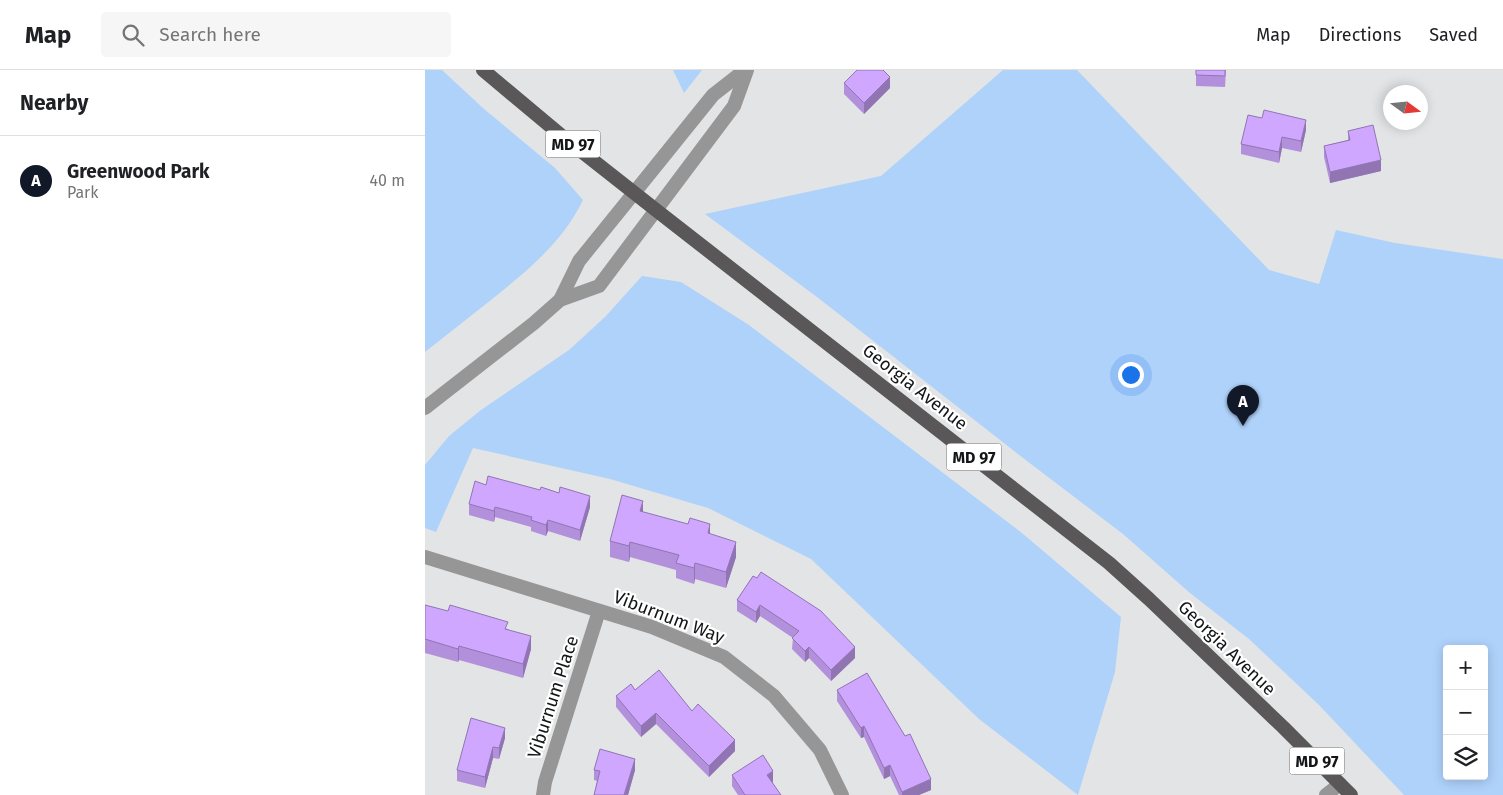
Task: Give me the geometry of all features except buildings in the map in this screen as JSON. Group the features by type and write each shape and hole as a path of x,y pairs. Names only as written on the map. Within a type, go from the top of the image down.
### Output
{"main road":[{"name":"Georgia Avenue","path":"483,70 634,193 1109,564 1193,640 1351,795"}],"street":[{"path":"560,300 579,261 713,95 746,70"},
{"path":"425,408 534,323 560,300 599,286 734,106 746,70"},
{"name":"Viburnum Way","path":"425,557 652,627 724,657 774,696 820,750 842,795"},
{"name":"Viburnum Place","path":"543,795 545,782 599,611"},
{"path":"1326,795 1341,784"}],"shaded area":[{"path":"425,70 442,70 484,109 555,168 583,200 565,230 531,267 425,352"},
{"path":"673,70 702,70 684,93"},
{"path":"1003,70 1077,70 1269,270 1319,284 1336,230 1395,243 1503,259 1503,795 1404,795 1319,705 1249,639 1190,593 1123,534 817,297 705,214 881,176"},
{"path":"642,276 681,282 749,325 1022,533 1121,617 1115,672 1078,795 979,719 811,559 708,508 610,479 473,448 436,532 425,528 425,465 449,436 481,410 569,350 605,317"}],"place":[{"name":"Greenwood Park","path":"1243,426"}]}
